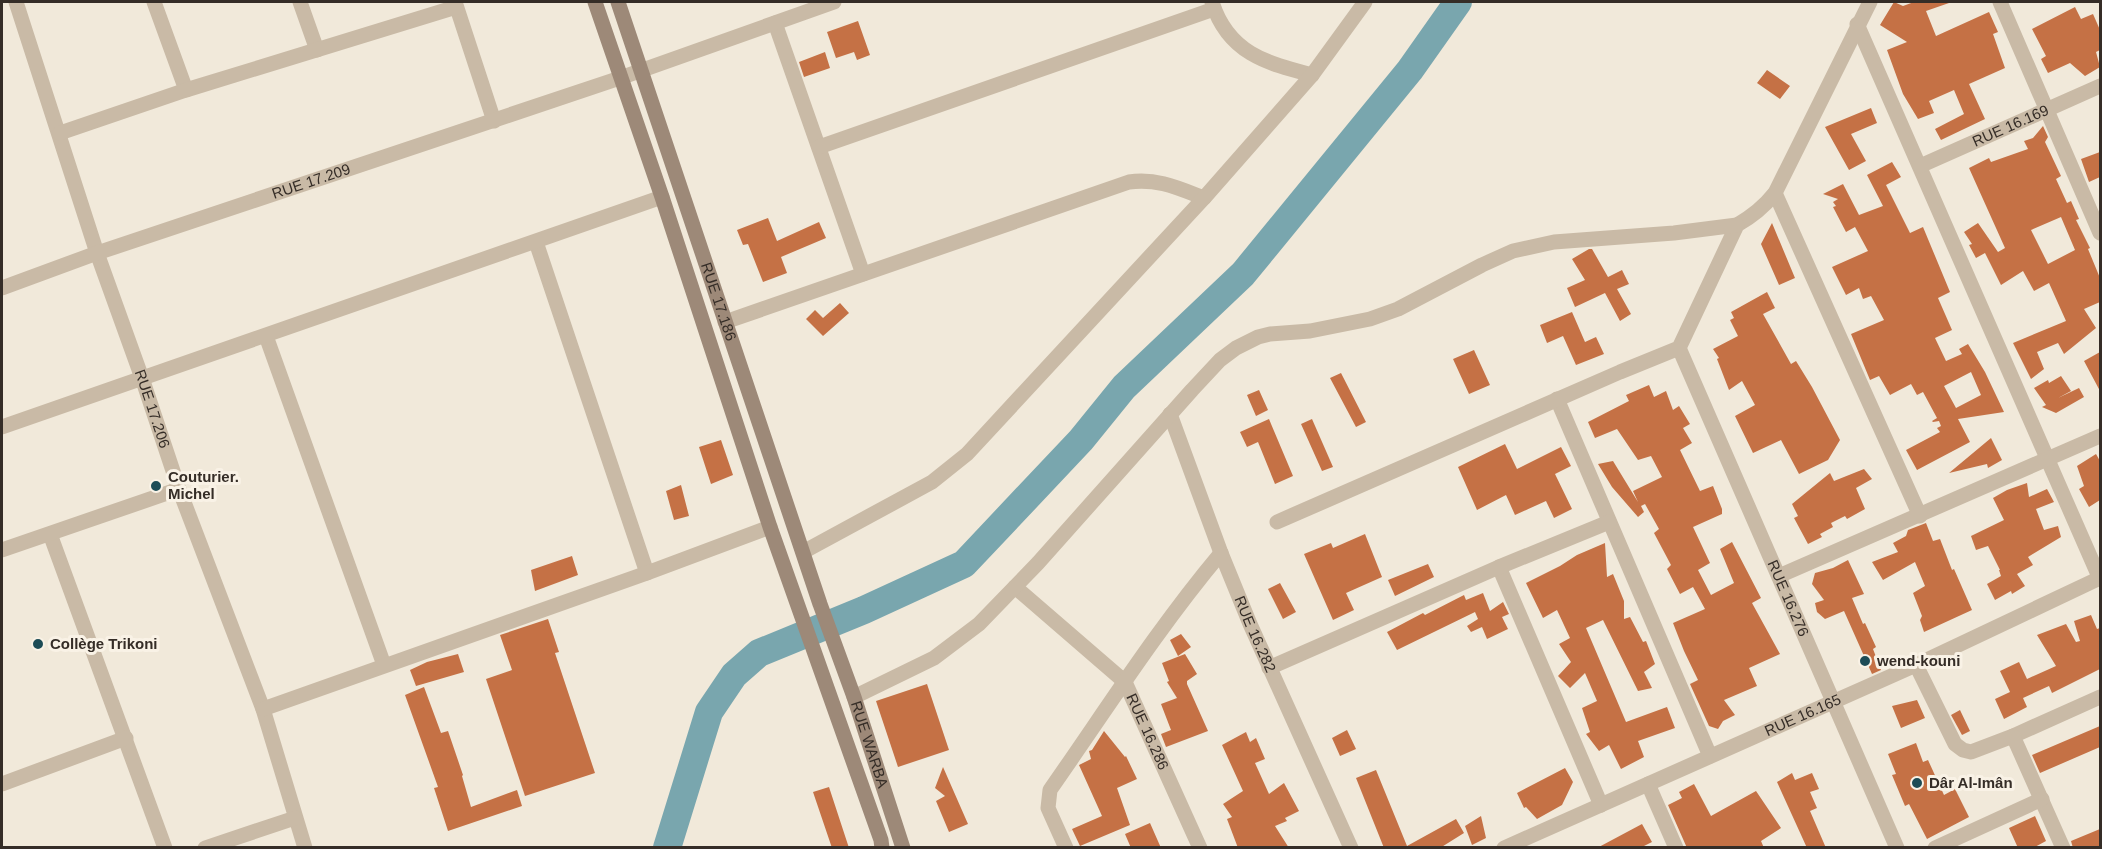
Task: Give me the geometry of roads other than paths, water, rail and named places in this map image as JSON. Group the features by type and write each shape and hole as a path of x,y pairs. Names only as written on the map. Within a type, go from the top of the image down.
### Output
{"main road":[{"path":"595,2 662,196 770,527 882,848"},
{"name":"RUE 17.186","path":"618,2 820,604"},
{"name":"RUE WARBA","path":"820,604 854,697 903,848"}],"street":[{"name":"RUE 17.206","path":"16,2 97,253 179,489 263,709 305,848"},
{"path":"154,2 186,90"},
{"path":"300,2 317,50"},
{"path":"642,70 834,2"},
{"path":"803,552 932,482 967,454 1204,198 1312,75 1365,2"},
{"path":"854,697 934,658 979,624 1220,360 1236,348 1258,337 1370,320 1398,309 1513,251 1554,242 1683,232 1737,225 1751,218 1775,193 1857,24 1870,2"},
{"path":"2000,2 2100,233"},
{"path":"60,133 455,4 494,121"},
{"path":"819,147 1213,5 1230,35 1248,53 1269,64 1312,75"},
{"path":"775,23 862,274"},
{"path":"1857,24 2100,578"},
{"name":"RUE 17.209","path":"2,288 97,253 642,70"},
{"name":"RUE 16.169","path":"1920,166 2100,86"},
{"path":"725,322 1129,182 1142,180 1165,183 1204,198"},
{"path":"1775,193 1920,516"},
{"path":"2,427 662,196"},
{"path":"1277,522 1679,348 1737,225"},
{"path":"536,242 646,573"},
{"path":"266,336 384,665"},
{"name":"RUE 16.276","path":"1679,348 1897,848"},
{"path":"1557,399 1710,756"},
{"name":"RUE 16.282","path":"1170,414 1221,553 1269,668 1351,848"},
{"path":"1779,576 2100,436"},
{"path":"2,550 179,489"},
{"path":"1269,668 1499,567 1609,522"},
{"path":"263,709 770,527"},
{"path":"50,534 165,848"},
{"path":"1066,848 1048,808 1050,790 1188,592 1221,553"},
{"path":"1499,567 1601,805"},
{"name":"RUE 16.165","path":"1504,848 1525,844 1601,805 1916,665 2100,578"},
{"name":"RUE 16.286","path":"1015,587 1125,682 1200,848"},
{"path":"1916,665 1955,744 1971,752 2013,736 2100,696"},
{"path":"2013,736 2063,848"},
{"path":"2,784 126,738"},
{"path":"1648,784 1676,848"},
{"path":"1935,848 2042,799"},
{"path":"205,848 295,818"}],"waterway":[{"path":"667,848 709,712 734,675 759,653 864,610 964,564 1081,440 1124,387 1243,274 1410,70 1458,2"}],"place":[{"name":"Couturier. Michel","path":"156,486"},
{"name":"Collège Trikoni","path":"38,644"},
{"name":"wend-kouni","path":"1865,661"},
{"name":"Dâr Al-Imân","path":"1917,783"}]}
